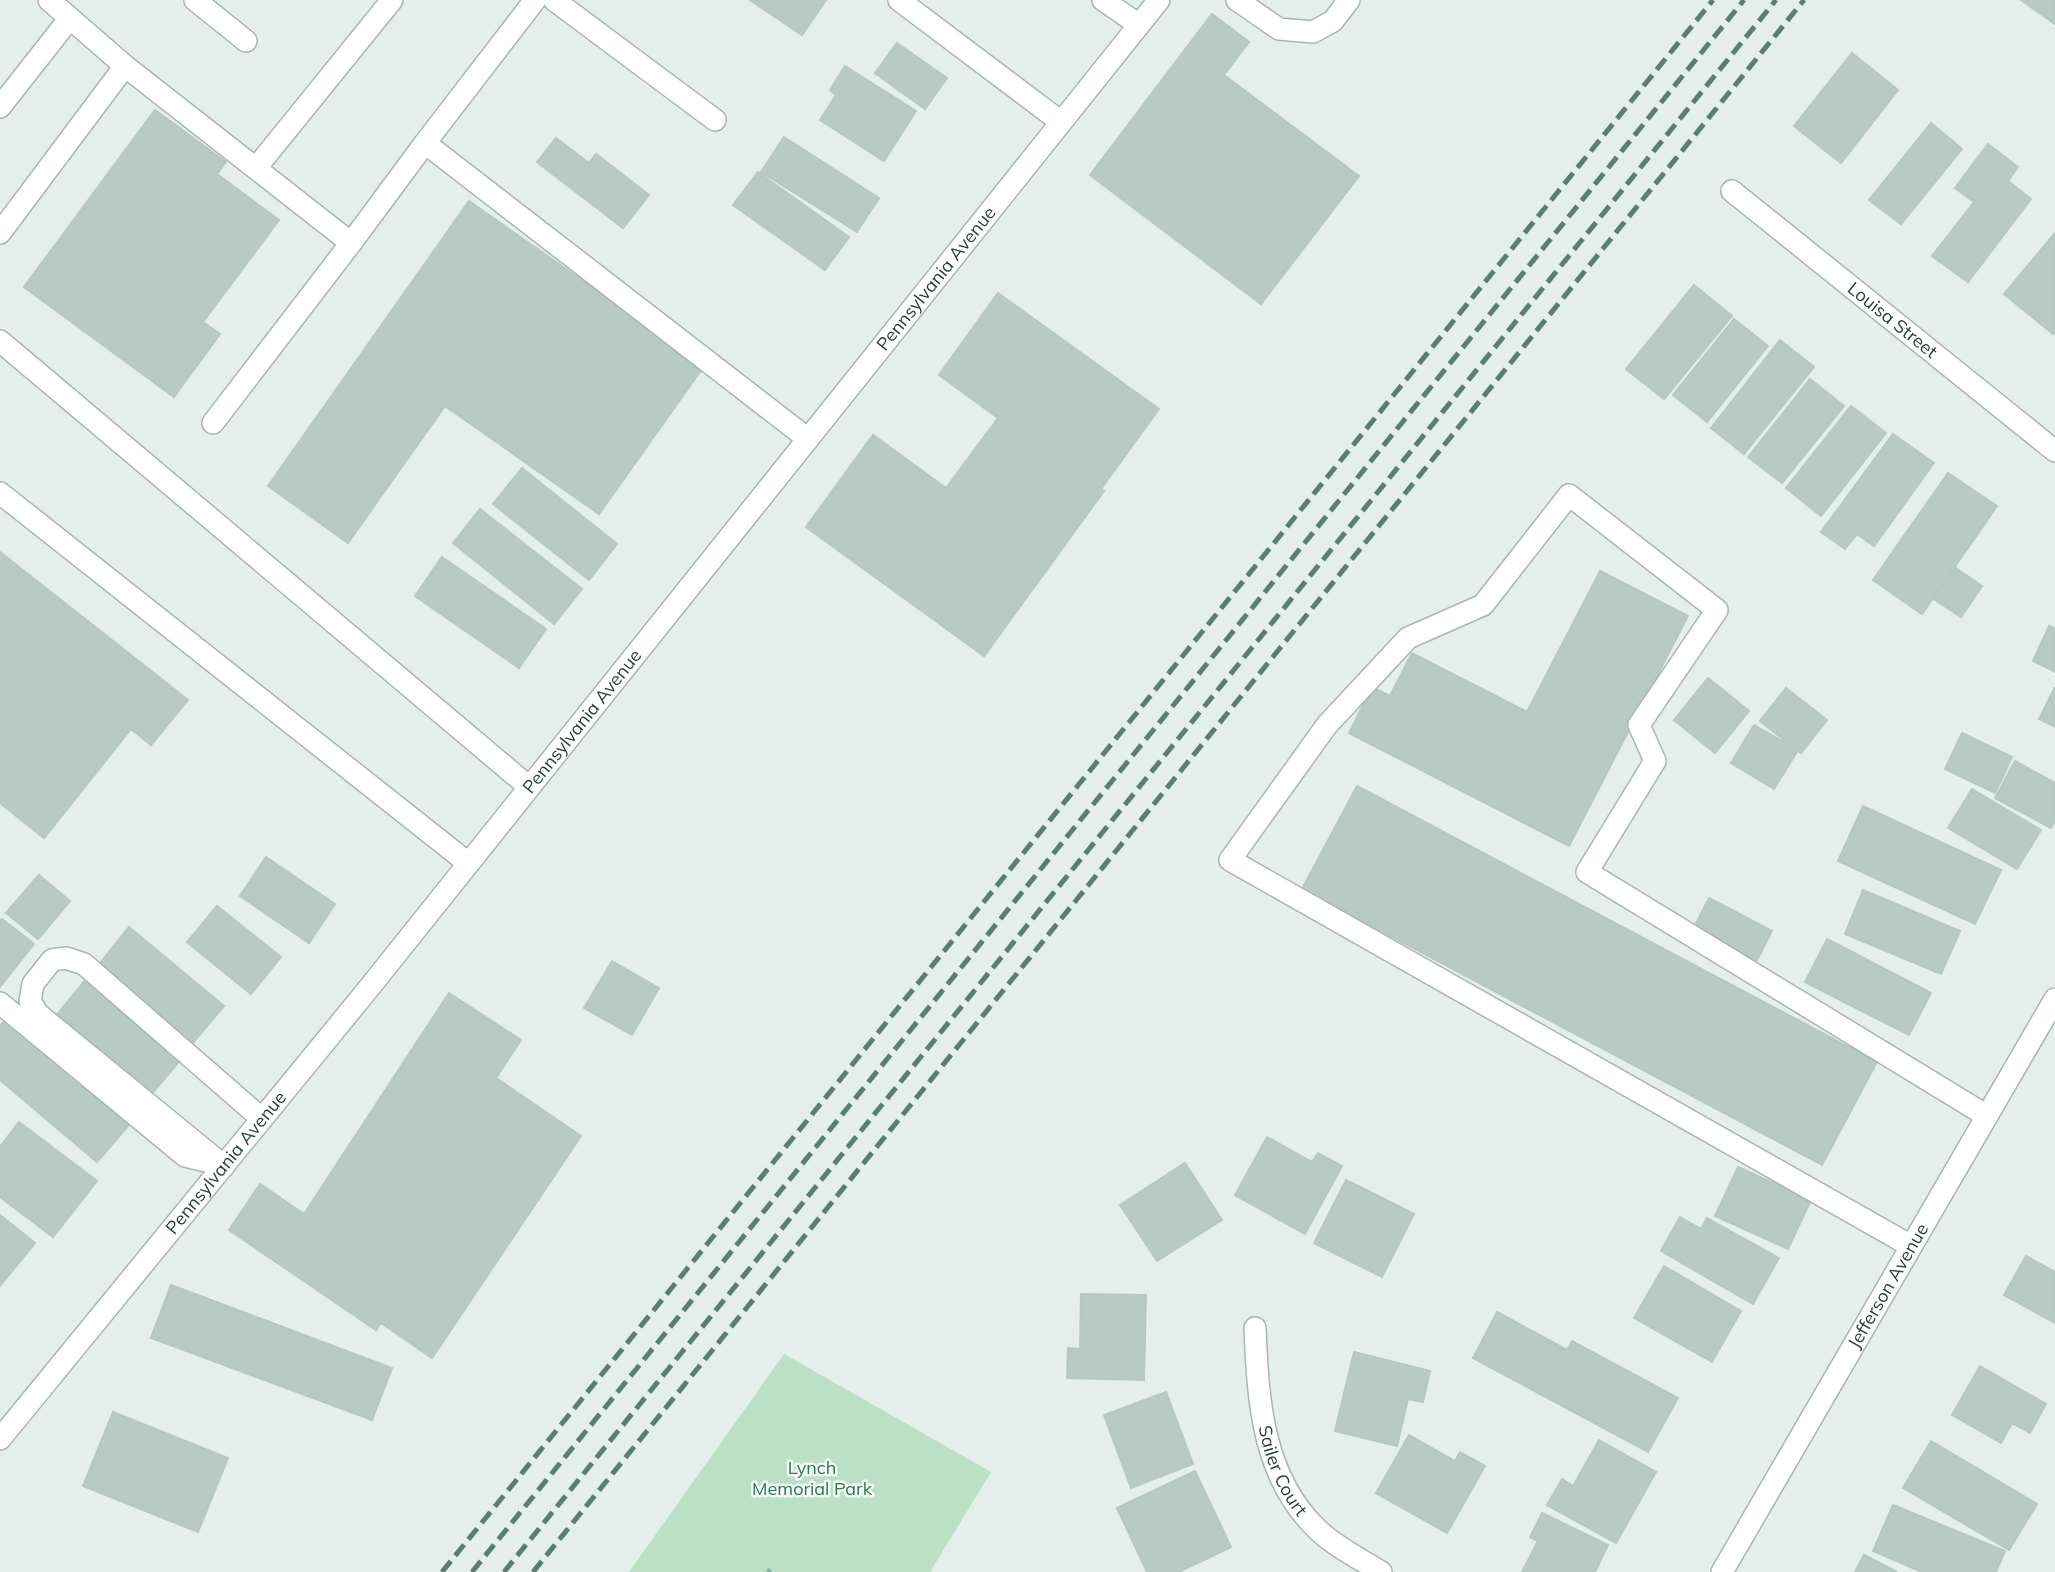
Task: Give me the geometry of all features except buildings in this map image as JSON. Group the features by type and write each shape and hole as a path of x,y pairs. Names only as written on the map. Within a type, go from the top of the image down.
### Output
{"street":[{"path":"48,0 125,66 351,243"},
{"path":"195,0 246,41"},
{"path":"256,168 392,0"},
{"path":"213,423 535,0"},
{"path":"554,0 715,120"},
{"path":"899,0 1061,122"},
{"path":"1103,0 1139,25"},
{"name":"Pennsylvania Avenue","path":"0,1439 262,1119 1159,0"},
{"path":"1237,0 1279,29 1313,32 1333,21 1349,0"},
{"path":"0,107 70,18"},
{"path":"0,233 125,66"},
{"path":"425,143 808,439"},
{"name":"Louisa Street","path":"1732,191 2055,451"},
{"path":"0,341 529,787"},
{"path":"0,493 468,863"},
{"path":"1911,1246 1230,860 1327,725 1408,638 1483,605 1569,495 1717,611 1639,725 1655,761 1587,872 1987,1116"},
{"path":"224,1166 38,1014 30,1001 33,984 52,960 66,958 84,964 262,1119"},
{"name":"Jefferson Avenue","path":"1722,1572 2055,999"},
{"path":"0,1003 185,1156 224,1166"},
{"name":"Sailer Court","path":"1255,1328 1263,1423 1272,1461 1290,1497 1318,1530 1381,1572"}],"green space":[{"name":"Lynch Memorial Park","path":"784,1354 991,1472 930,1572 629,1572"}],"railway":[{"path":"442,1572 1713,0"},
{"path":"472,1572 1744,0"},
{"path":"504,1572 1776,0"},
{"path":"533,1572 1804,0"}]}
